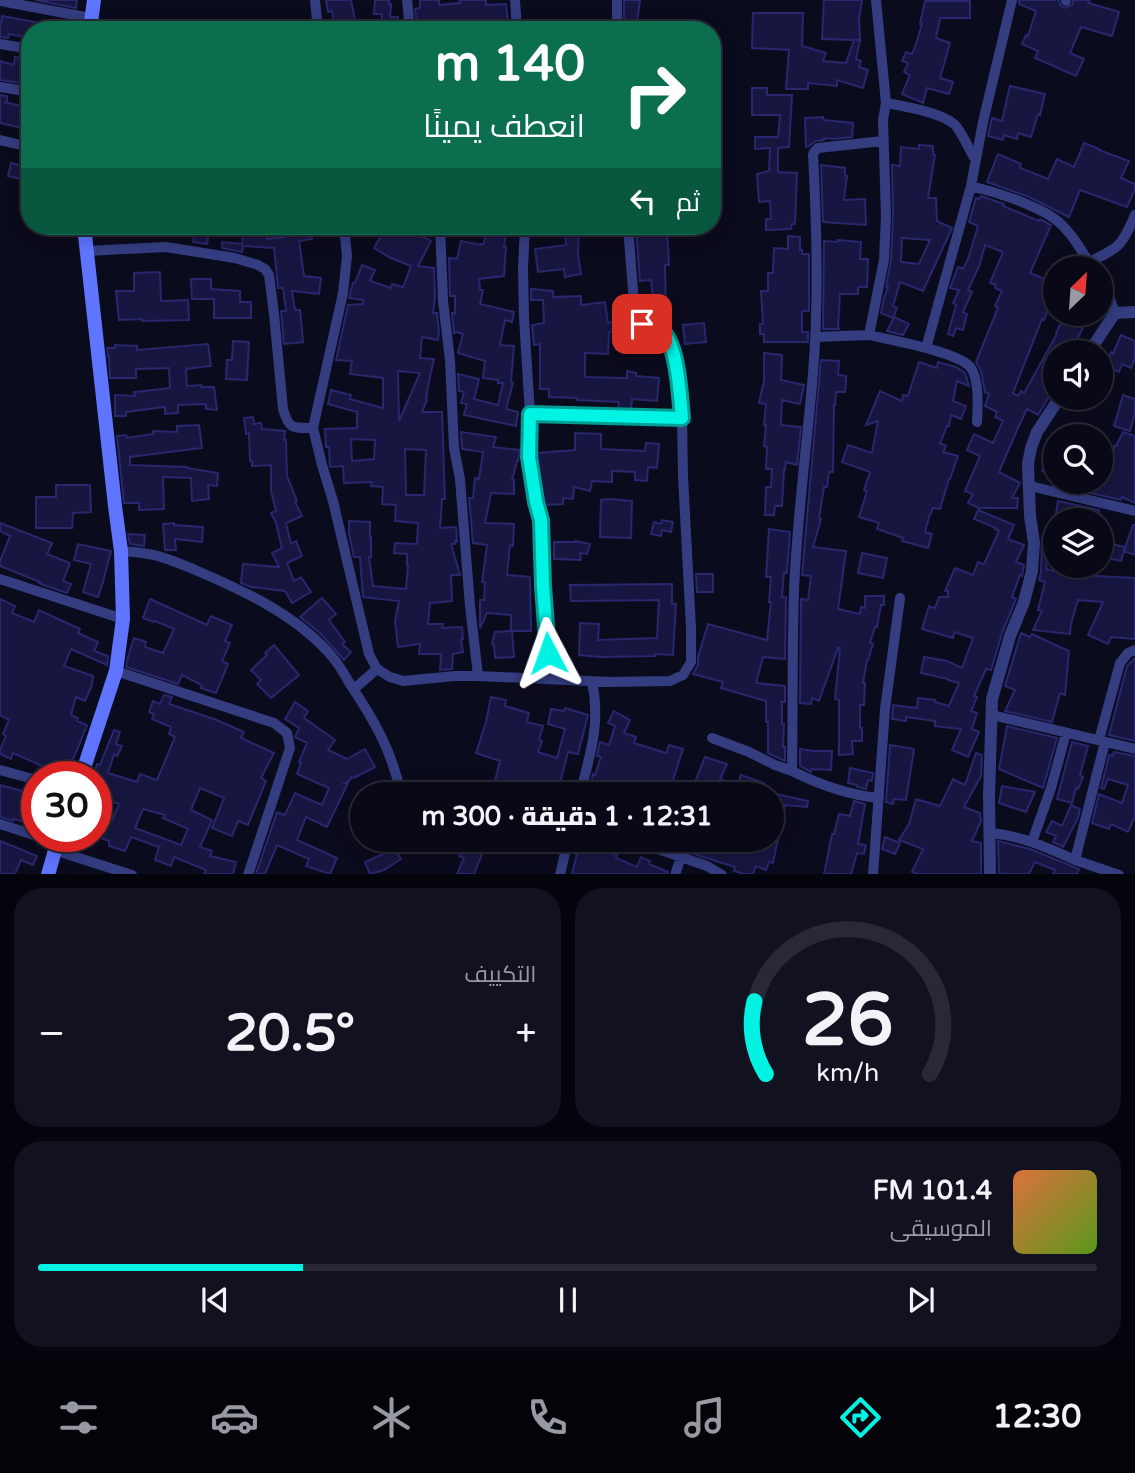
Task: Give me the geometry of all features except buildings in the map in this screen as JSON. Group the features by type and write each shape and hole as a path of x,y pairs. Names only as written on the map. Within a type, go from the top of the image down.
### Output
{"main road":[{"path":"90,21 94,0"},
{"path":"85,235 121,551 123,619 116,671 86,761"},
{"path":"48,874 54,852"}],"street":[{"path":"315,0 317,21"},
{"path":"407,0 409,21"},
{"path":"515,0 516,21"},
{"path":"617,0 617,21"},
{"path":"869,335 884,260 886,216 883,120 886,103 876,0"},
{"path":"926,348 971,186 983,122 1013,0"},
{"path":"0,1 78,21"},
{"path":"0,44 21,48"},
{"path":"0,87 21,90"},
{"path":"886,103 911,107 953,123 975,159"},
{"path":"0,140 21,145"},
{"path":"792,771 794,591 815,337 818,247 814,152 818,148 883,141"},
{"path":"971,186 1023,203 1056,219 1085,256"},
{"path":"1104,256 1119,245 1135,215"},
{"path":"345,235 347,256 343,293 313,428 369,654 377,669 403,681 455,676 592,682 670,681 683,676 691,662 682,418 678,375 669,344 663,332 642,324 635,316 629,235"},
{"path":"440,235 454,448 460,479 478,676"},
{"path":"525,235 523,268 530,414 529,457 541,520 544,599 552,679"},
{"path":"87,251 166,247 235,258 265,269 271,288 283,409 287,422 294,428 313,428"},
{"path":"1113,307 1115,313"},
{"path":"1115,313 1135,312"},
{"path":"1097,340 1115,313"},
{"path":"815,337 869,335 960,359 969,366 974,379 977,422"},
{"path":"990,874 992,699 1032,571 1034,543 1028,464 1037,432 1051,410"},
{"path":"530,414 682,418"},
{"path":"1030,486 1135,511"},
{"path":"121,551 149,554 175,561 221,580 250,594 318,641 332,655 373,719 389,750 399,782"},
{"path":"0,579 123,619"},
{"path":"873,874 885,709 900,598"},
{"path":"1075,860 1120,663 1128,653 1135,650"},
{"path":"354,689 377,669"},
{"path":"116,671 274,723 287,733 290,748 248,874"},
{"path":"583,782 595,733 597,708 592,682"},
{"path":"992,715 1135,749"},
{"path":"1032,842 1066,733"},
{"path":"712,738 809,779 859,796 879,798"},
{"path":"0,770 21,776"},
{"path":"0,824 21,831"},
{"path":"989,834 1019,837 1097,871 1119,874"},
{"path":"79,852 132,874"},
{"path":"560,874 565,852"},
{"path":"667,852 722,874"},
{"path":"675,874 681,857"}],"route":[{"path":"548,653 541,520 529,457 530,414 682,418 678,375 669,344 663,332 642,324"}]}
